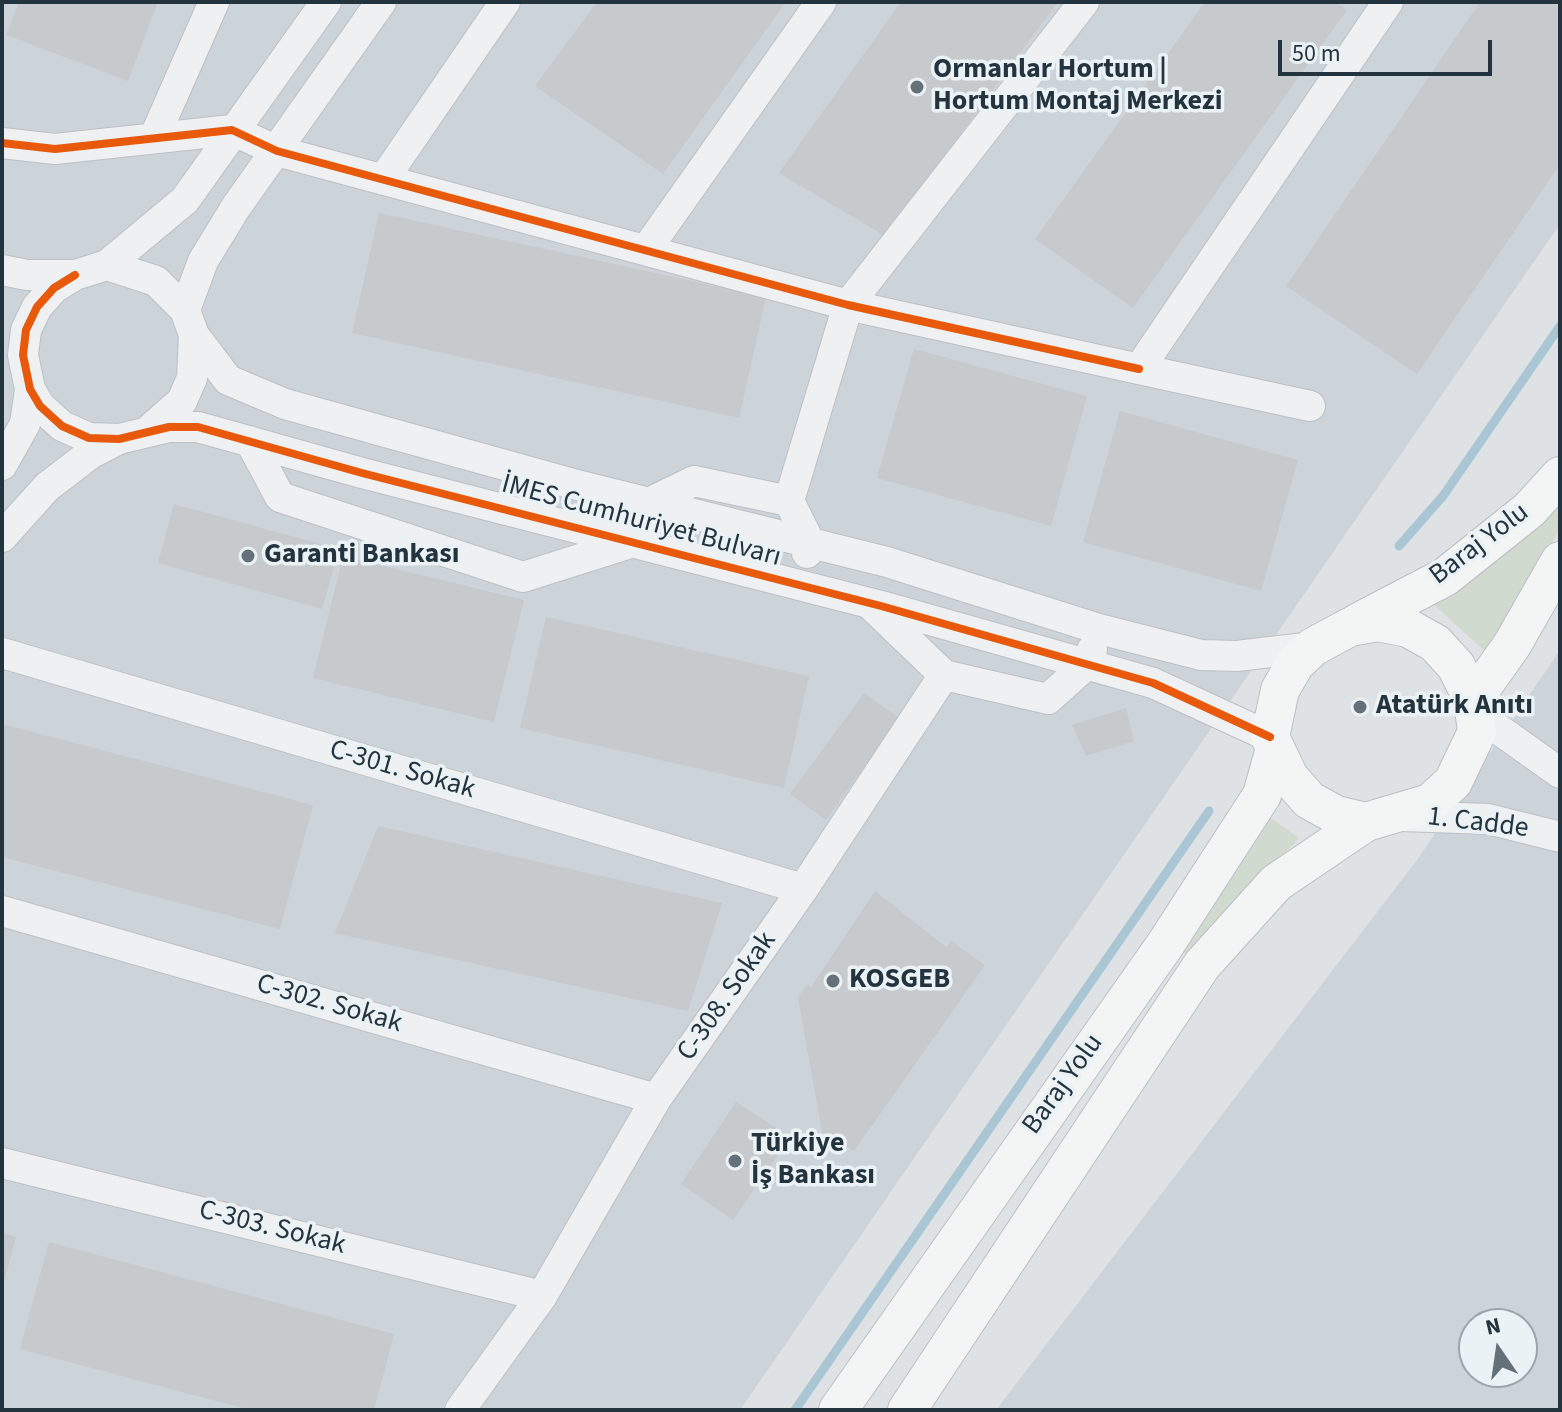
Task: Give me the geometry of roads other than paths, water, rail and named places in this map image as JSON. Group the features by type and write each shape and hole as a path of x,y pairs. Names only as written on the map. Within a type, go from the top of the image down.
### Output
{"main road":[{"name":"Baraj Yolu","path":"1350,627 1445,577 1529,510 1560,476"},
{"path":"1475,707 1560,561"},
{"path":"1378,622 1408,628 1435,643 1456,666 1475,707 1477,732 1453,782 1430,803 1381,819 1336,815 1309,800 1289,777 1272,745 1280,690 1295,664 1313,647 1350,627 1378,622"},
{"name":"Baraj Yolu","path":"838,1410 1165,945 1262,795 1272,745"},
{"name":"Baraj Yolu","path":"907,1410 1202,965 1276,883 1381,819"}],"street":[{"path":"154,138 214,2"},
{"path":"2,465 25,424 19,368 26,330 37,307 54,288 75,275 107,265 185,200 326,2"},
{"path":"2,537 47,487 90,454 133,436 182,401 192,378 189,322 203,261 381,2"},
{"path":"383,180 505,2"},
{"path":"646,250 821,2"},
{"path":"798,585 810,543 789,501 848,305 1084,2"},
{"path":"1139,369 1388,2"},
{"path":"2,143 55,149 232,130 277,151 848,305 1310,406"},
{"name":"İMES Cumhuriyet Bulvarı","path":"107,265 156,281 189,322 228,380 285,404 887,562 1099,629 1201,655 1237,656 1313,647"},
{"path":"2,270 27,275 75,275"},
{"name":"İMES Cumhuriyet Bulvarı","path":"19,368 40,406 62,426 89,438 133,436 198,427 869,603 1153,683 1272,745"},
{"path":"250,441 280,497 523,577 637,541 651,502 694,481 789,501"},
{"path":"869,603 944,675 1048,699 1087,664 1099,629"},
{"name":"C-301. Sokak","path":"2,653 803,889"},
{"name":"C-308. Sokak","path":"460,1410 542,1296 656,1099 803,889 944,675"},
{"path":"1475,707 1560,773"},
{"name":"1. Cadde","path":"1381,819 1488,819 1560,837"},
{"name":"C-302. Sokak","path":"2,911 656,1099"},
{"name":"C-303. Sokak","path":"2,1163 542,1296"}],"waterway":[{"path":"1399,546 1443,496 1560,326"},
{"path":"795,1410 1209,811"}],"place":[{"name":"Ormanlar Hortum | Hortum Montaj Merkezi","path":"917,87"},
{"name":"Garanti Bankası","path":"248,556"},
{"name":"Atatürk Anıtı","path":"1360,707"},
{"name":"KOSGEB","path":"833,981"},
{"name":"Türkiye İş Bankası","path":"735,1161"}]}
